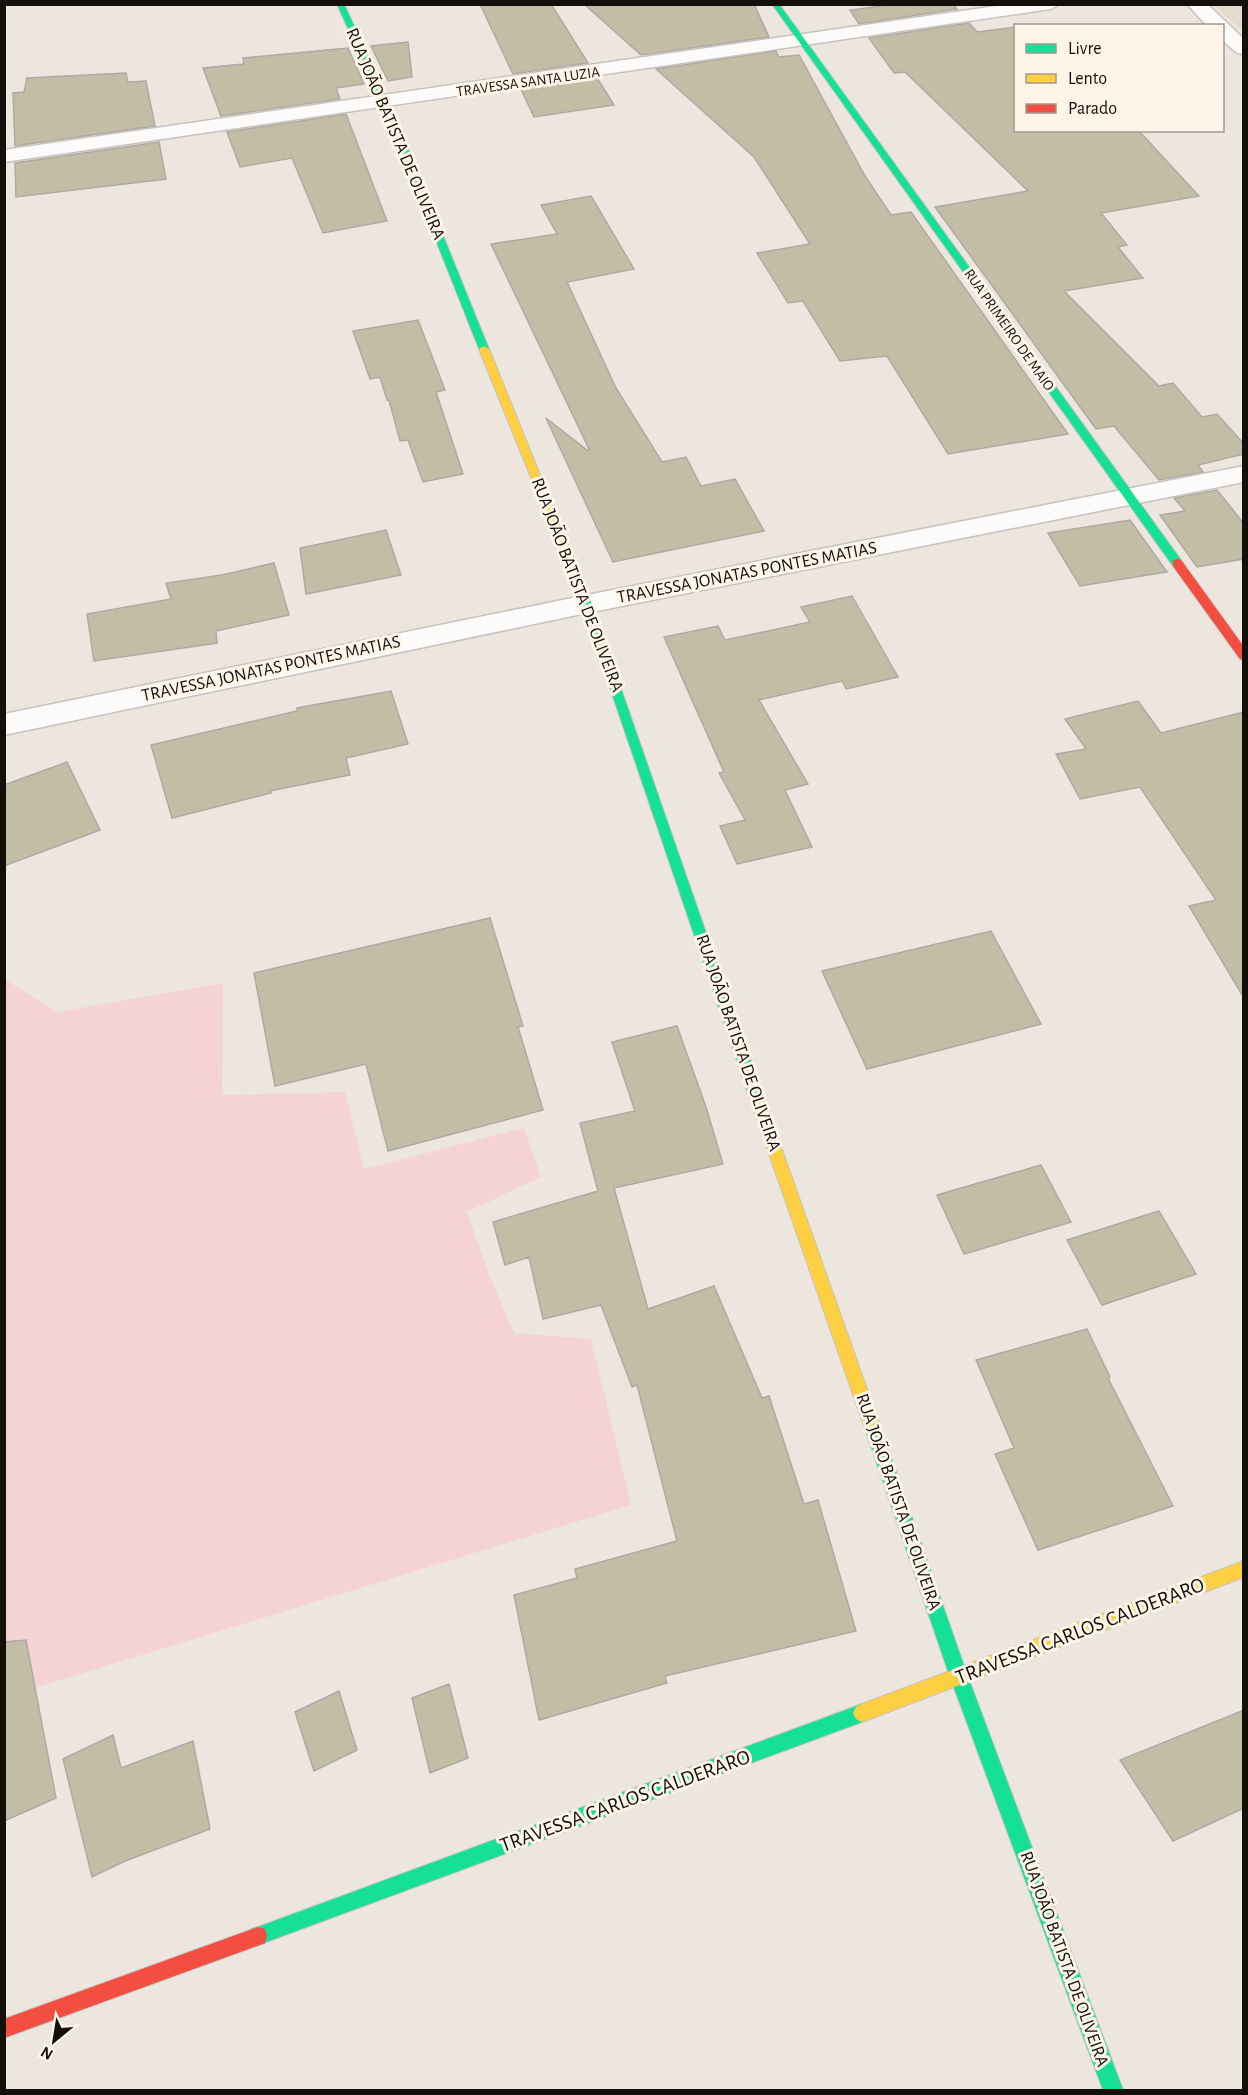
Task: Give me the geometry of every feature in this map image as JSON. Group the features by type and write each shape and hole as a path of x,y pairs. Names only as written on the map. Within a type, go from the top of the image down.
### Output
{"street":[{"name":"RUA JOÃO BATISTA DE OLIVEIRA","path":"340,4 385,102 587,604 723,1003 959,1677 1113,2091"},
{"name":"RUA PRIMEIRO DE MAIO","path":"775,4 1244,656"},
{"name":"TRAVESSA SANTA LUZIA","path":"4,156 803,42 1051,4"},
{"path":"1196,4 1216,24"},
{"path":"1224,32 1244,49"},
{"name":"TRAVESSA JONATAS PONTES MATIAS","path":"4,725 587,604 1244,474"},
{"name":"TRAVESSA CARLOS CALDERARO","path":"4,2029 959,1677 1244,1569"}],"shaded area":[{"path":"1213,5 1243,5 1243,31"},
{"path":"4,979 58,1012 223,983 222,1095 345,1092 364,1169 524,1128 541,1177 467,1212 488,1272 514,1333 591,1339 631,1505 5,1697"}],"building":[{"path":"480,4 551,4 588,63 513,74"},
{"path":"584,4 754,4 769,37 641,55"},
{"path":"898,4 952,4 957,9 859,24 850,10"},
{"path":"969,23 977,32 1014,27 1014,132 1140,132 1199,196 1101,213 1127,245 1118,247 1143,278 1064,291 1159,386 1173,383 1202,417 1217,414 1244,444 1244,454 1198,465 1203,472 1159,480 1114,426 1096,429 935,207 1028,191 905,72 894,73 869,38"},
{"path":"408,42 412,77 388,81 371,46"},
{"path":"348,48 364,84 336,88 340,99 221,116 203,68 244,64 243,58"},
{"path":"776,51 779,57 799,55 865,176 891,215 911,212 1068,434 948,454 887,356 840,361 803,301 788,303 757,253 810,244 754,157 656,69"},
{"path":"126,73 128,82 146,81 155,126 15,146 13,93 24,92 27,78"},
{"path":"597,78 614,105 534,117 521,89"},
{"path":"346,114 387,221 323,233 292,158 240,167 227,132"},
{"path":"159,142 166,179 16,197 15,163"},
{"path":"591,196 634,269 567,282 616,388 662,462 686,457 701,486 735,479 764,531 613,562 546,418 587,450 589,449 491,244 557,234 541,205"},
{"path":"418,320 445,390 436,392 463,474 423,482 408,440 400,441 380,377 370,379 353,331"},
{"path":"1217,490 1244,524 1244,559 1197,567 1160,515 1185,511 1174,498"},
{"path":"1130,520 1167,572 1080,586 1048,533"},
{"path":"386,530 401,575 306,594 300,548"},
{"path":"274,563 289,615 216,631 217,643 94,661 87,614 171,599 166,583 222,575"},
{"path":"852,596 898,677 846,689 842,681 759,700 808,784 785,790 812,847 737,864 720,826 745,820 719,773 724,772 664,637 718,626 725,640 810,622 801,607"},
{"path":"391,691 408,744 346,758 350,775 270,791 271,793 172,818 151,745 297,711 297,708"},
{"path":"1138,701 1161,733 1244,712 1244,998 1189,906 1216,900 1140,787 1080,799 1056,754 1086,749 1065,719"},
{"path":"67,762 100,830 4,866 4,785"},
{"path":"490,918 523,1026 518,1027 543,1110 388,1151 366,1064 275,1086 254,973"},
{"path":"991,931 1041,1024 867,1069 822,971"},
{"path":"677,1026 706,1107 723,1164 614,1188 648,1309 714,1286 762,1398 769,1396 804,1504 818,1500 856,1631 665,1676 667,1683 539,1720 514,1595 577,1578 575,1569 677,1541 637,1385 632,1387 601,1305 543,1319 529,1257 505,1265 493,1222 598,1191 580,1123 635,1111 612,1042"},
{"path":"1041,1165 1071,1222 964,1254 937,1195"},
{"path":"1159,1211 1196,1274 1102,1305 1067,1240"},
{"path":"1087,1329 1110,1377 1108,1378 1173,1506 1038,1550 995,1454 1014,1448 976,1360"},
{"path":"26,1640 56,1798 4,1821 4,1642"},
{"path":"449,1684 468,1758 430,1773 412,1698"},
{"path":"339,1691 357,1750 314,1771 295,1712"},
{"path":"1244,1710 1244,1808 1173,1841 1120,1760"},
{"path":"113,1735 121,1768 193,1741 210,1829 125,1861 92,1877 63,1759"}],"traffic: fast":[{"path":"340,4 385,102 484,349"},
{"path":"775,4 1177,563"},
{"path":"582,591 758,1102"},
{"path":"871,1423 959,1677 1113,2090"},
{"path":"258,1936 862,1713"}],"traffic: slow":[{"path":"484,349 582,591"},
{"path":"758,1102 871,1423"},
{"path":"862,1713 1244,1569"}],"traffic: jam":[{"path":"1177,563 1244,656"},
{"path":"4,2029 258,1936"}]}
